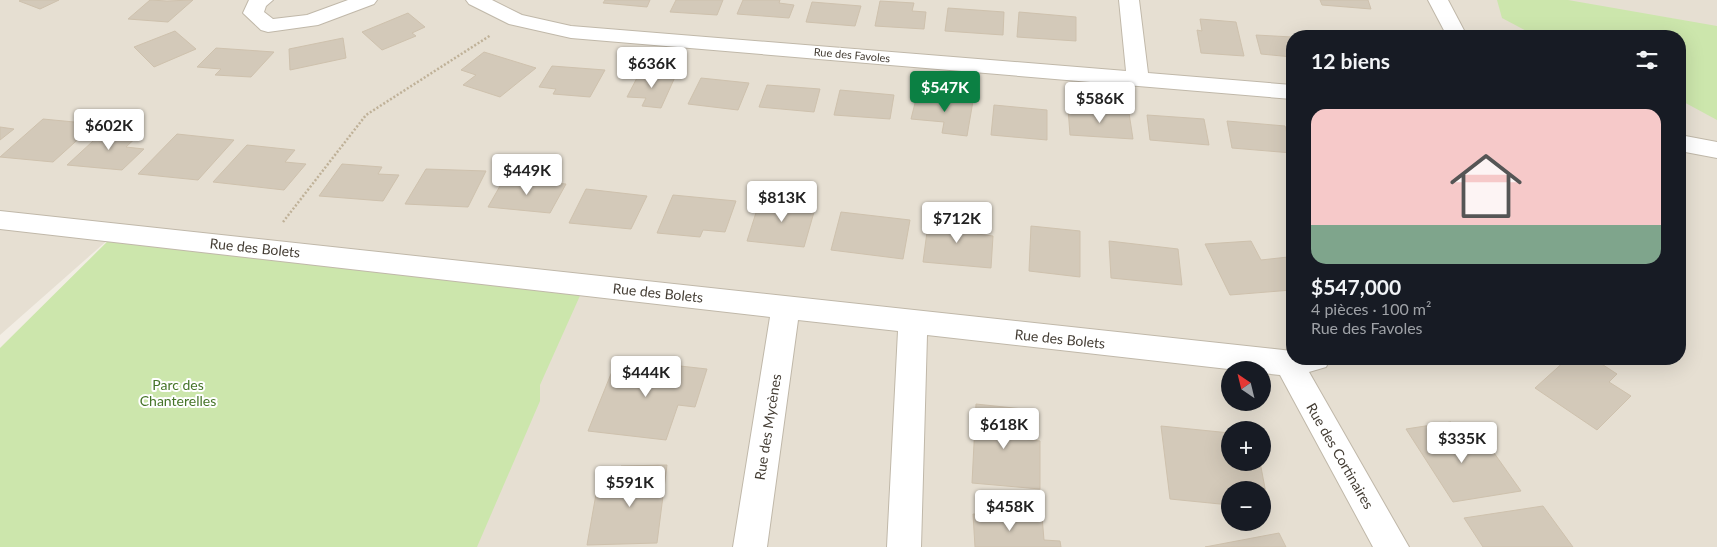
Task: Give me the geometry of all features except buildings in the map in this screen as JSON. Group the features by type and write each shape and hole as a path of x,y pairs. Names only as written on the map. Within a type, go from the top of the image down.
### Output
{"street":[{"path":"263,0 257,3 253,13 268,26 310,21 367,0"},
{"name":"Rue des Favoles","path":"476,0 516,20 571,32 1286,91"},
{"path":"1130,0 1138,79"},
{"path":"1438,0 1454,30"},
{"path":"1686,144 1717,150"},
{"name":"Rue des Bolets","path":"0,220 786,307 913,323 1286,360"},
{"name":"Rue des Mycènes","path":"750,547 786,307"},
{"path":"904,547 913,323"},
{"name":"Rue des Cortinaires","path":"1303,365 1392,547"}],"path":[{"path":"262,248 366,115 516,20"}],"shaded area":[{"path":"0,0 1717,0 1717,547 467,547 119,230 0,335"}],"green space":[{"path":"1497,0 1568,0 1717,26 1717,120 1686,103 1686,30 1525,30 1502,18"},
{"name":"Parc des Chanterelles","path":"119,230 583,289 540,385 540,401 477,547 0,547 0,348"}]}
